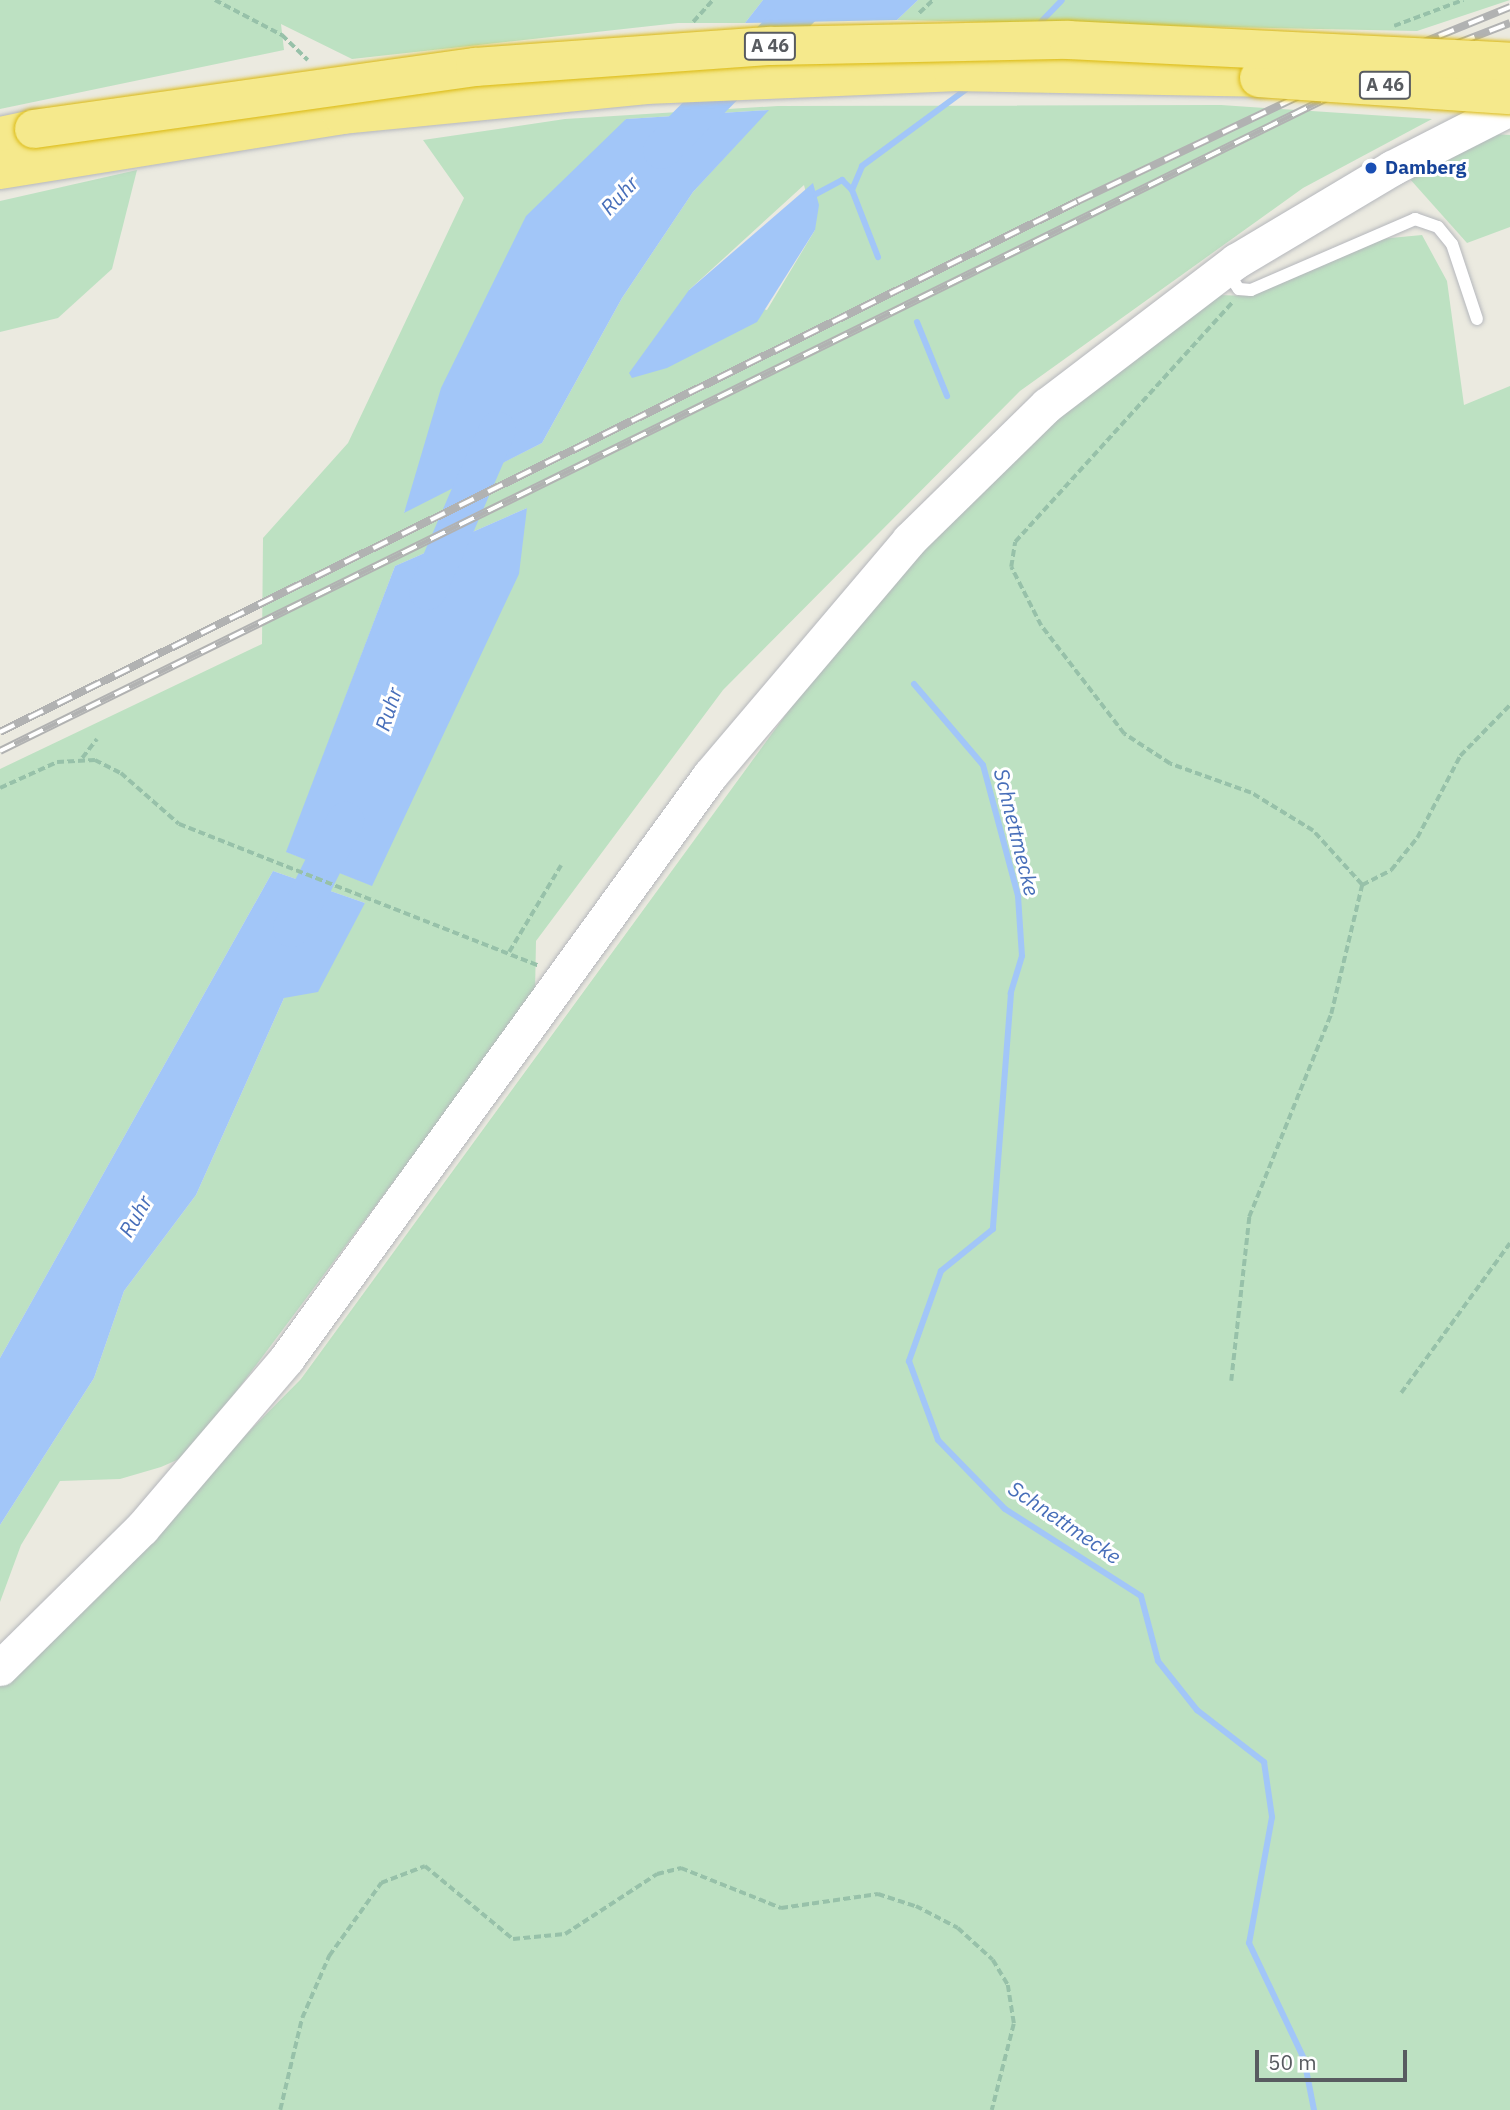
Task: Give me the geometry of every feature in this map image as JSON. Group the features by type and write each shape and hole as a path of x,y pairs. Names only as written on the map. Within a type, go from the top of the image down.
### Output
{"highway":[{"name":"A 46","path":"0,170 24,142 448,70 771,46 1122,41 1510,62"},
{"name":"A 46","path":"24,142 425,105 800,76 1120,73 1510,95"}],"main road":[{"path":"0,1668 142,1528 287,1358 660,842 843,612 1046,405 1234,279 1392,168 1510,108"}],"lane":[{"path":"1234,279 1415,219 1438,227 1452,244 1477,318"}],"path":[{"path":"215,0 282,35 302,53"},
{"path":"1234,279 1015,542 1011,567 1041,626 1124,734 1170,764 1251,793 1313,831 1362,885"},
{"path":"1231,1381 1249,1217 1331,1014 1362,885 1391,870 1417,838 1460,756 1510,705"},
{"path":"82,758 97,739"},
{"path":"0,788 57,762 82,758 114,768 179,824 451,928 542,968"},
{"path":"509,953 561,865"},
{"path":"1401,1393 1510,1243"},
{"path":"280,2110 302,2018 334,1946 381,1883 425,1866 513,1939 565,1934 645,1881 681,1868 781,1908 878,1894 916,1906 958,1928 993,1960 1008,1985 1014,2024 992,2110"}],"green space":[{"path":"0,0 763,0 745,23 678,23 352,59 281,24 284,50 0,109"},
{"path":"918,0 1510,0 1417,31 897,20"},
{"path":"1221,105 1432,119 1303,188 1020,391 723,690 536,941 535,993 221,1412 186,1456 161,1467 120,1479 60,1481 21,1545 0,1602 0,1525 94,1378 124,1291 196,1195 284,998 365,903 273,871 0,1358 0,769 262,644 263,538 348,443 464,198 423,140 565,119 778,106","holes":["768,110 693,192 622,298 542,443 404,512 626,119","804,185 815,230 767,310 689,290","527,508 371,885 287,852 395,566"]},
{"path":"1494,134 1510,135 1510,227 1467,243 1409,178"},
{"path":"137,170 112,269 58,318 0,332 0,201"},
{"path":"1422,235 1447,281 1464,405 1510,386 1510,2110 0,2110 0,1684 301,1379 849,628 1037,424 1218,295 1249,296 1380,239"}],"water":[{"path":"763,0 918,0 897,20 745,23"},
{"path":"769,110 693,192 622,298 542,443 404,513 441,388 526,216 626,119"},
{"path":"813,183 819,205 815,230 757,322 667,368 632,378 629,373 689,290"},
{"path":"527,508 519,574 372,886 286,852 395,566"},
{"path":"273,871 365,903 318,992 284,998 196,1195 124,1291 94,1378 0,1525 0,1358"}],"waterway":[{"name":"Ruhr","path":"661,150 809,0"},
{"path":"1036,27 1062,0"},
{"path":"852,190 862,166 969,87"},
{"path":"816,194 842,180 852,190 878,257"},
{"path":"917,322 947,396"},
{"name":"Ruhr","path":"427,591 497,429"},
{"name":"Schnettmecke","path":"914,684 983,765 1018,896 1022,956 1011,993 993,1229 941,1271 909,1361 938,1440 1005,1509 1141,1596 1158,1661 1197,1710 1264,1762 1272,1817 1249,1943 1304,2059 1314,2110"},
{"name":"Ruhr","path":"291,928 345,820"}],"railway":[{"path":"0,732 1078,201 1350,72 1510,7"},
{"path":"0,751 1370,77 1510,23"}],"place":[{"name":"Damberg","path":"1371,168"}]}
